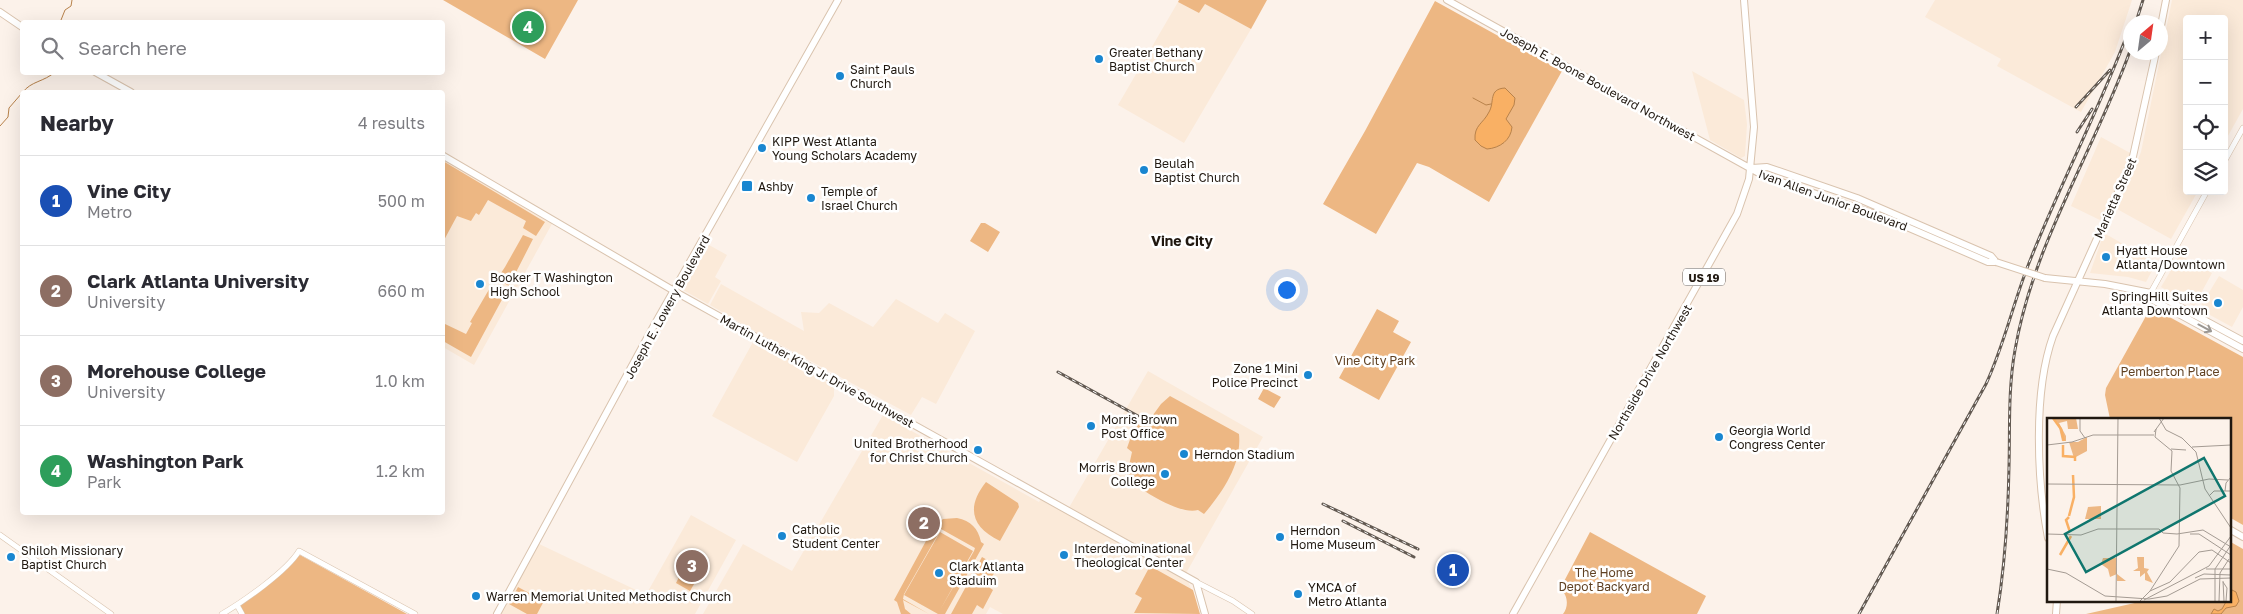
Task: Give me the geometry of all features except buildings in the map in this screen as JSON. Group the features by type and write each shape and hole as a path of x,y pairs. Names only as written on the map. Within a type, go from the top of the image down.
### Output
{"main road":[{"name":"Joseph E. Lowery Boulevard","path":"497,614 838,0"},
{"name":"Joseph E. Boone Boulevard Northwest","path":"1447,0 1750,168"},
{"name":"Northside Drive Northwest","path":"1513,614 1728,233 1740,206 1750,168 1754,118 1744,0"},
{"path":"2163,15 2166,0"},
{"path":"0,12 20,26"},
{"name":"Marietta Street","path":"2047,527 2040,420 2046,363 2053,336 2132,161 2154,60"},
{"path":"100,75 127,90"},
{"name":"Martin Luther King Jr Drive Southwest","path":"445,157 675,292 1196,582"},
{"name":"Ivan Allen Junior Boulevard","path":"1750,168 1767,167 1857,198 1991,256 1996,262"},
{"name":"Ivan Allen Junior Boulevard","path":"1750,168 1764,176 1898,223 1988,262 1996,262 2045,278 2105,284 2156,294 2243,341"},
{"name":"Ivan Allen Junior Boulevard","path":"2150,294 2153,300 2243,349"},
{"path":"2230,530 2243,537"},
{"path":"1196,582 1205,614"}],"street":[{"path":"2228,155 2243,128"},
{"path":"2150,294 2205,195"},
{"path":"0,535 111,614"},
{"path":"222,614 237,605 293,560 299,550 415,614"},
{"path":"1196,582 1246,614"},
{"path":"1196,582 1233,601 1252,614"},
{"path":"237,605 242,614"},
{"path":"100,614 103,608"}],"shaded area":[{"path":"1935,0 2132,0 2127,15 2123,15 2123,28 2115,52 2081,112 1997,66 2001,59 1925,17"},
{"path":"2172,0 2243,0 2243,109 2228,136 2228,15 2183,15 2183,195 2196,195 2171,239 2117,209 2141,152 2160,60 2168,60 2168,20"},
{"path":"1178,2 1199,13 1205,4 1251,29 1184,143 1118,105"},
{"path":"1692,71 1744,100 1747,124 1745,156 1741,158 1710,140"},
{"path":"1505,88 1515,98 1514,105 1506,119 1512,127 1510,136 1504,143 1487,149 1475,140 1476,131 1491,108 1494,93"},
{"path":"2101,137 2132,154 2102,221 2071,206"},
{"name":"Booker T Washington High School","path":"445,157 553,222 474,365 445,348"},
{"path":"2104,233 2156,263 2146,282 2128,277 2090,273"},
{"path":"709,245 727,255 715,277 721,281 708,304 683,290"},
{"path":"2180,255 2212,273 2194,306 2161,287"},
{"path":"2219,276 2243,290 2243,307 2232,327 2199,309"},
{"path":"721,284 804,331 801,312 819,313 829,303 873,327 896,299 938,323 945,313 975,331 936,404 922,397 911,415 762,335 834,388 834,396 797,462 712,416 758,333 710,305"},
{"path":"1148,371 1263,437 1185,575 1199,614 1003,614 990,607 986,614 703,614 743,544 792,571 883,415 1039,502 1042,497 1067,511"},
{"path":"691,515 736,540 695,614 496,614 537,543 655,599 656,597 647,593"},
{"path":"2232,590 2236,592 2239,601 2236,606 2226,608 2221,614 2211,614 2214,609 2218,611 2222,609 2226,602 2230,602"}],"green space":[{"path":"443,0 578,0 545,59"},
{"path":"1179,0 1267,0 1251,29 1205,4 1199,13 1178,2"},
{"path":"1435,1 1562,71 1489,202 1429,167 1417,163 1376,234 1323,204 1365,131"},
{"path":"445,162 545,222 536,236 523,228 526,221 488,200 479,215 476,213 471,221 457,216 445,238"},
{"path":"981,223 985,223 1000,232 988,252 970,241"},
{"path":"523,235 533,239 509,286 497,279"},
{"path":"491,286 505,294 471,357 445,342 445,324 466,334 472,323 470,322"},
{"name":"Pemberton Place","path":"2151,307 2243,357 2243,525 2230,518 2230,418 2110,418 2105,395 2106,388"},
{"name":"Vine City Park","path":"1377,309 1399,321 1393,332 1411,342 1379,400 1339,378"},
{"path":"1264,388 1281,397 1274,408 1258,399"},
{"name":"Herndon Stadium","path":"1170,396 1239,434 1237,456 1230,477 1204,514 1198,510 1190,511 1171,505 1126,479 1132,452 1127,448 1133,431 1135,432 1138,424 1145,426 1161,404"},
{"path":"986,482 1018,503 1019,507 1000,541 983,529 975,516 976,500"},
{"name":"Clark Atlanta Staduim","path":"957,518 973,526 981,542 984,544 945,614 938,614 904,595 940,532 973,551 940,610 974,551 975,548 941,529 904,594 903,599 929,614 903,600 905,609 911,614 901,614 897,602 894,600 933,528 943,519"},
{"name":"The Home Depot Backyard","path":"1590,532 1706,596 1697,614 1563,614 1567,601 1565,594 1560,589"},
{"path":"2230,542 2243,549 2243,614 2086,614 2139,602 2230,602"},
{"path":"300,555 407,614 240,614 237,608"},
{"path":"688,556 691,557 697,569 679,575"},
{"path":"982,557 998,566 987,586 993,590 983,609 977,605 972,614 951,614"},
{"path":"1150,566 1193,590 1200,614 1134,613 1142,598 1135,594"},
{"path":"701,572 690,591 676,583 679,577"},
{"path":"518,587 544,601 537,614 527,614 509,604"}],"waterway":[{"path":"61,20 65,10 71,6 72,0"},
{"path":"24,90 50,75"},
{"path":"0,126 8,117 9,108 20,95"},
{"path":"1473,98 1486,105 1491,104"}],"railway":[{"path":"2138,15 2143,0"},
{"path":"1859,614 1986,384 1999,353 2031,258 2123,45"},
{"path":"1997,614 2007,523 2011,379 2015,350 2024,311 2050,235 2126,60"},
{"path":"2076,107 2110,70"},
{"path":"2077,132 2092,109"},
{"path":"1058,372 1138,416"},
{"path":"1323,504 1418,549"},
{"path":"1343,521 1414,557"}],"place":[{"name":"Washington Park","path":"528,27"},
{"name":"Greater Bethany Baptist Church","path":"1099,59"},
{"name":"Saint Pauls Church","path":"840,76"},
{"name":"KIPP West Atlanta Young Scholars Academy","path":"762,148"},
{"name":"Beulah Baptist Church","path":"1144,170"},
{"name":"Ashby","path":"747,186"},
{"name":"Temple of Israel Church","path":"811,198"},
{"name":"Hyatt House Atlanta/Downtown","path":"2106,257"},
{"name":"Booker T Washington High School","path":"480,284"},
{"name":"SpringHill Suites Atlanta Downtown","path":"2218,303"},
{"name":"Zone 1 Mini Police Precinct","path":"1308,375"},
{"name":"Morris Brown Post Office","path":"1091,426"},
{"name":"Georgia World Congress Center","path":"1719,437"},
{"name":"United Brotherhood for Christ Church","path":"978,450"},
{"name":"Herndon Stadium","path":"1184,454"},
{"name":"Morris Brown College","path":"1165,474"},
{"name":"Clark Atlanta University","path":"924,523"},
{"name":"Catholic Student Center","path":"782,536"},
{"name":"Herndon Home Museum","path":"1280,537"},
{"name":"Interdenominational Theological Center","path":"1064,555"},
{"name":"Shiloh Missionary Baptist Church","path":"11,557"},
{"name":"Morehouse College","path":"692,566"},
{"name":"Vine City","path":"1453,570"},
{"name":"Clark Atlanta Staduim","path":"939,573"},
{"name":"YMCA of Metro Atlanta","path":"1298,594"},
{"name":"Warren Memorial United Methodist Church","path":"476,596"}],"district":[{"name":"Vine City","path":"1182,240"}]}
